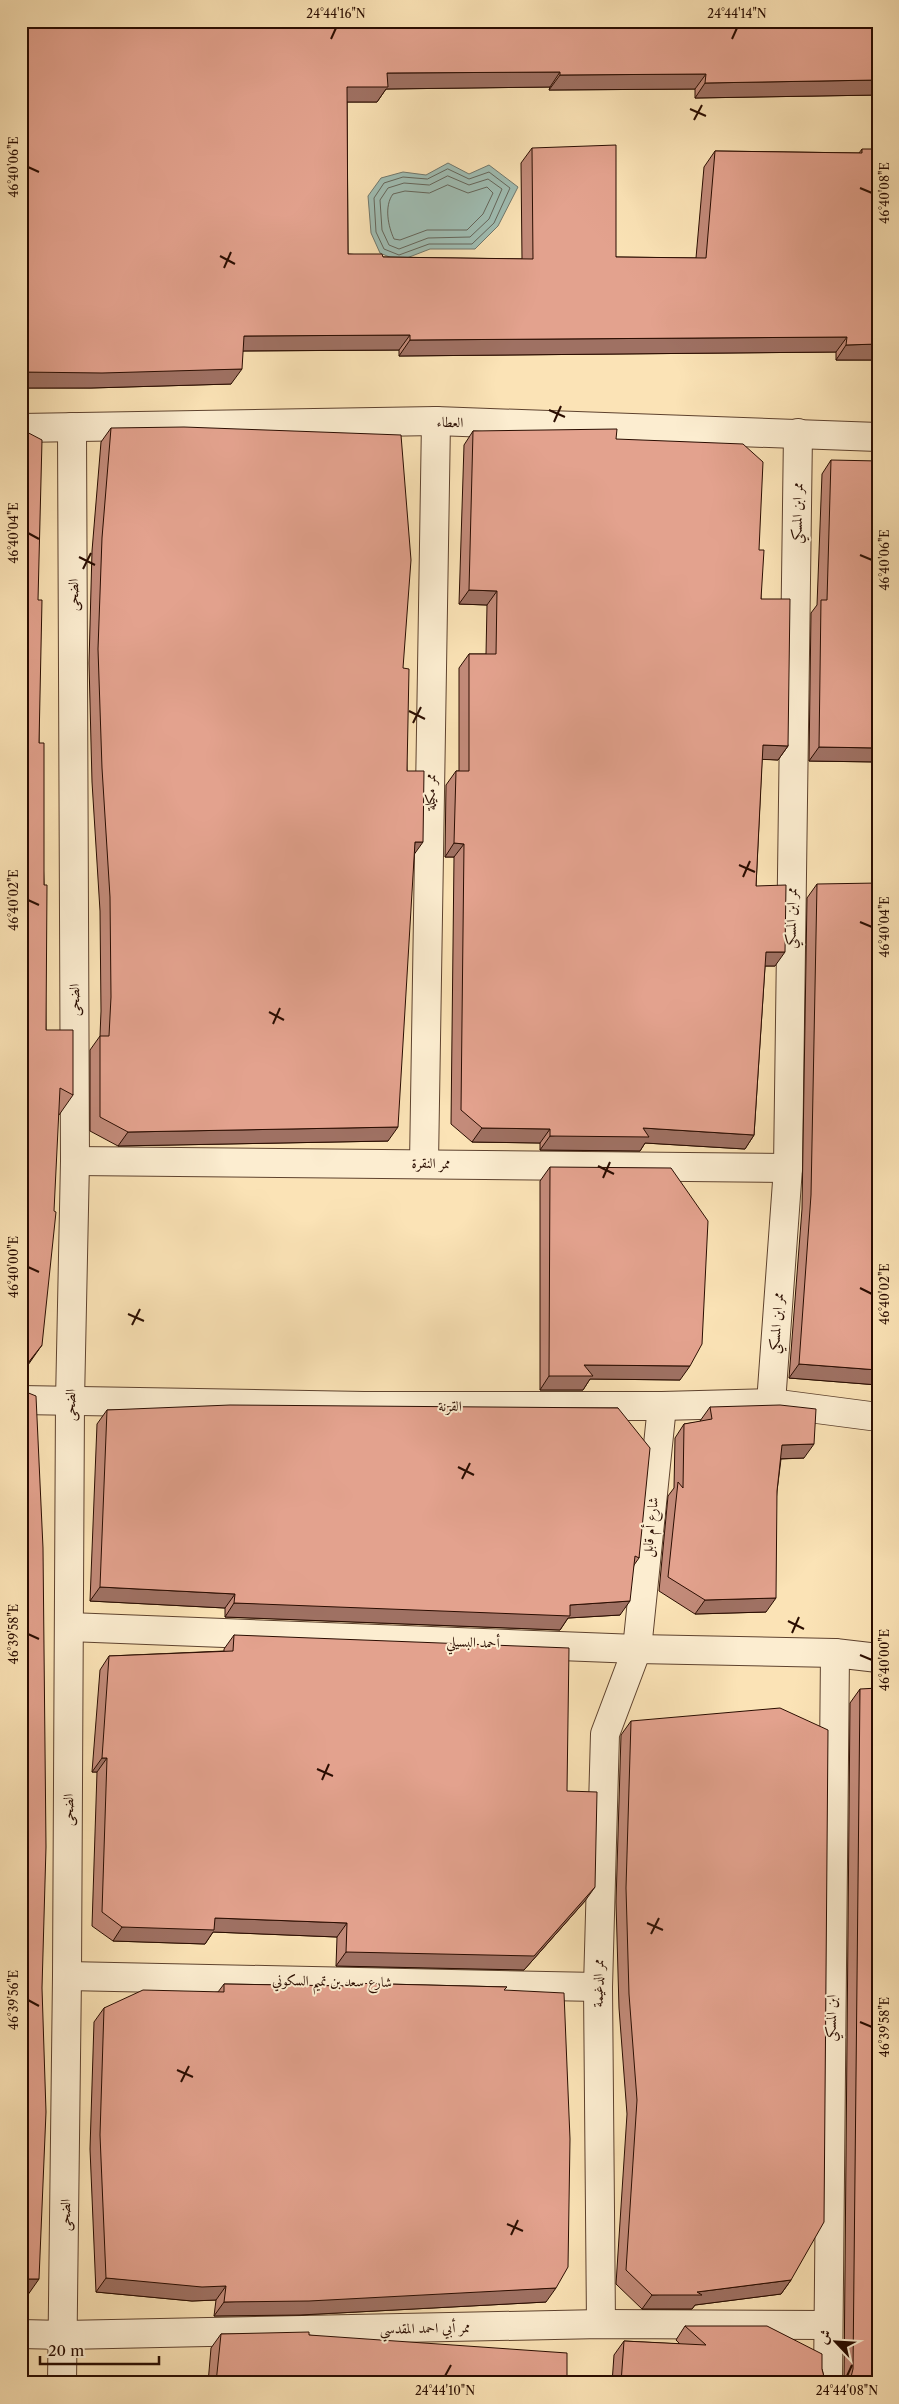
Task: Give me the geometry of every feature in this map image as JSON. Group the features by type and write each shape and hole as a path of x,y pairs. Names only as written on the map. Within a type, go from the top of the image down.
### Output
{"street":[{"name":"العطاء","path":"21,428 436,421 878,437"},
{"name":"ممر مكيلة","path":"424,1163 436,421"},
{"name":"الضحى","path":"62,2383 67,1976 70,1401 75,1161 72,427"},
{"name":"ممر ابن المسكي","path":"770,1403 788,1168 798,433"},
{"name":"ممر النقرة","path":"75,1161 788,1168"},
{"name":"القرنة","path":"21,1400 364,1406 662,1406 770,1403 878,1417"},
{"name":"شارع أم قابل","path":"637,1649 662,1406"},
{"name":"أحمد البسيلي","path":"69,1627 637,1649 835,1653 878,1658"},
{"name":"ممر الدغيمة","path":"601,2324 598,1986 605,1734 637,1649"},
{"name":"ابن المسكي","path":"828,2383 835,1653"},
{"name":"شارع سعد بن تميم السكوني","path":"67,1976 598,1986"},
{"name":"ممر أبي احمد المقدسي","path":"21,2334 64,2335 601,2324 828,2325"}],"water":[{"path":"448,163 469,174 489,165 518,187 498,226 475,249 430,249 399,261 380,253 371,233 368,196 381,178 403,172 426,175"}],"building":[{"path":"21,21 878,21 878,80 705,83 706,74 560,75 560,72 387,73 388,87 347,87 348,254 382,254 383,257 533,259 532,148 616,145 616,257 706,258 715,151 862,153 862,149 878,149 878,344 846,345 847,337 410,340 410,335 244,336 242,369 102,373 21,372"},
{"path":"184,427 401,435 411,560 403,668 409,669 407,771 424,771 423,842 415,842 398,1127 128,1132 100,1117 100,1036 109,1036 111,997 110,897 102,768 98,649 102,538 111,428"},
{"path":"21,429 42,440 38,600 42,600 39,743 44,743 44,885 47,885 46,1030 73,1030 73,1095 60,1088 54,1211 56,1212 42,1345 21,1372"},
{"path":"617,429 616,439 743,444 763,462 759,550 764,550 761,599 790,599 788,746 763,745 756,886 786,885 785,952 766,952 754,1135 643,1128 649,1137 550,1136 550,1129 482,1128 461,1110 464,844 454,843 456,771 469,771 469,654 496,654 497,591 469,590 473,431"},
{"path":"831,460 878,461 878,748 819,747 821,600 827,600"},
{"path":"878,883 878,1370 799,1364 811,1195 817,884"},
{"path":"550,1167 671,1168 708,1221 702,1344 690,1366 584,1365 593,1376 549,1376"},
{"path":"21,1392 36,1396 43,1548 46,1847 42,1988 46,2112 39,2279 21,2279"},
{"path":"230,1405 618,1408 650,1448 639,1558 635,1556 630,1601 570,1605 570,1616 234,1603 235,1594 100,1587 107,1410"},
{"path":"780,1405 816,1409 814,1444 782,1445 777,1491 776,1598 705,1600 668,1577 678,1482 683,1488 684,1424 712,1419 710,1407"},
{"path":"234,1635 569,1648 567,1791 597,1792 595,1887 534,1956 346,1952 347,1923 215,1918 214,1930 122,1927 102,1912 107,1758 102,1758 109,1656 233,1651"},
{"path":"878,1688 878,2383 844,2383 851,2377 853,2369 860,1689"},
{"path":"780,1708 828,1730 824,2222 791,2280 697,2292 702,2295 652,2295 626,2270 637,2100 629,1994 626,1888 631,1721"},
{"path":"346,1983 507,1987 504,1990 564,1993 570,2139 568,2267 556,2288 309,2301 224,2302 226,2286 202,2287 106,2278 100,2135 104,2008 143,1990 224,1992 224,1984 346,1986"},
{"path":"685,2326 767,2326 822,2354 824,2377 831,2383 621,2383 624,2341 706,2345"},
{"path":"309,2332 309,2335 567,2353 567,2383 216,2383 221,2334"}]}
